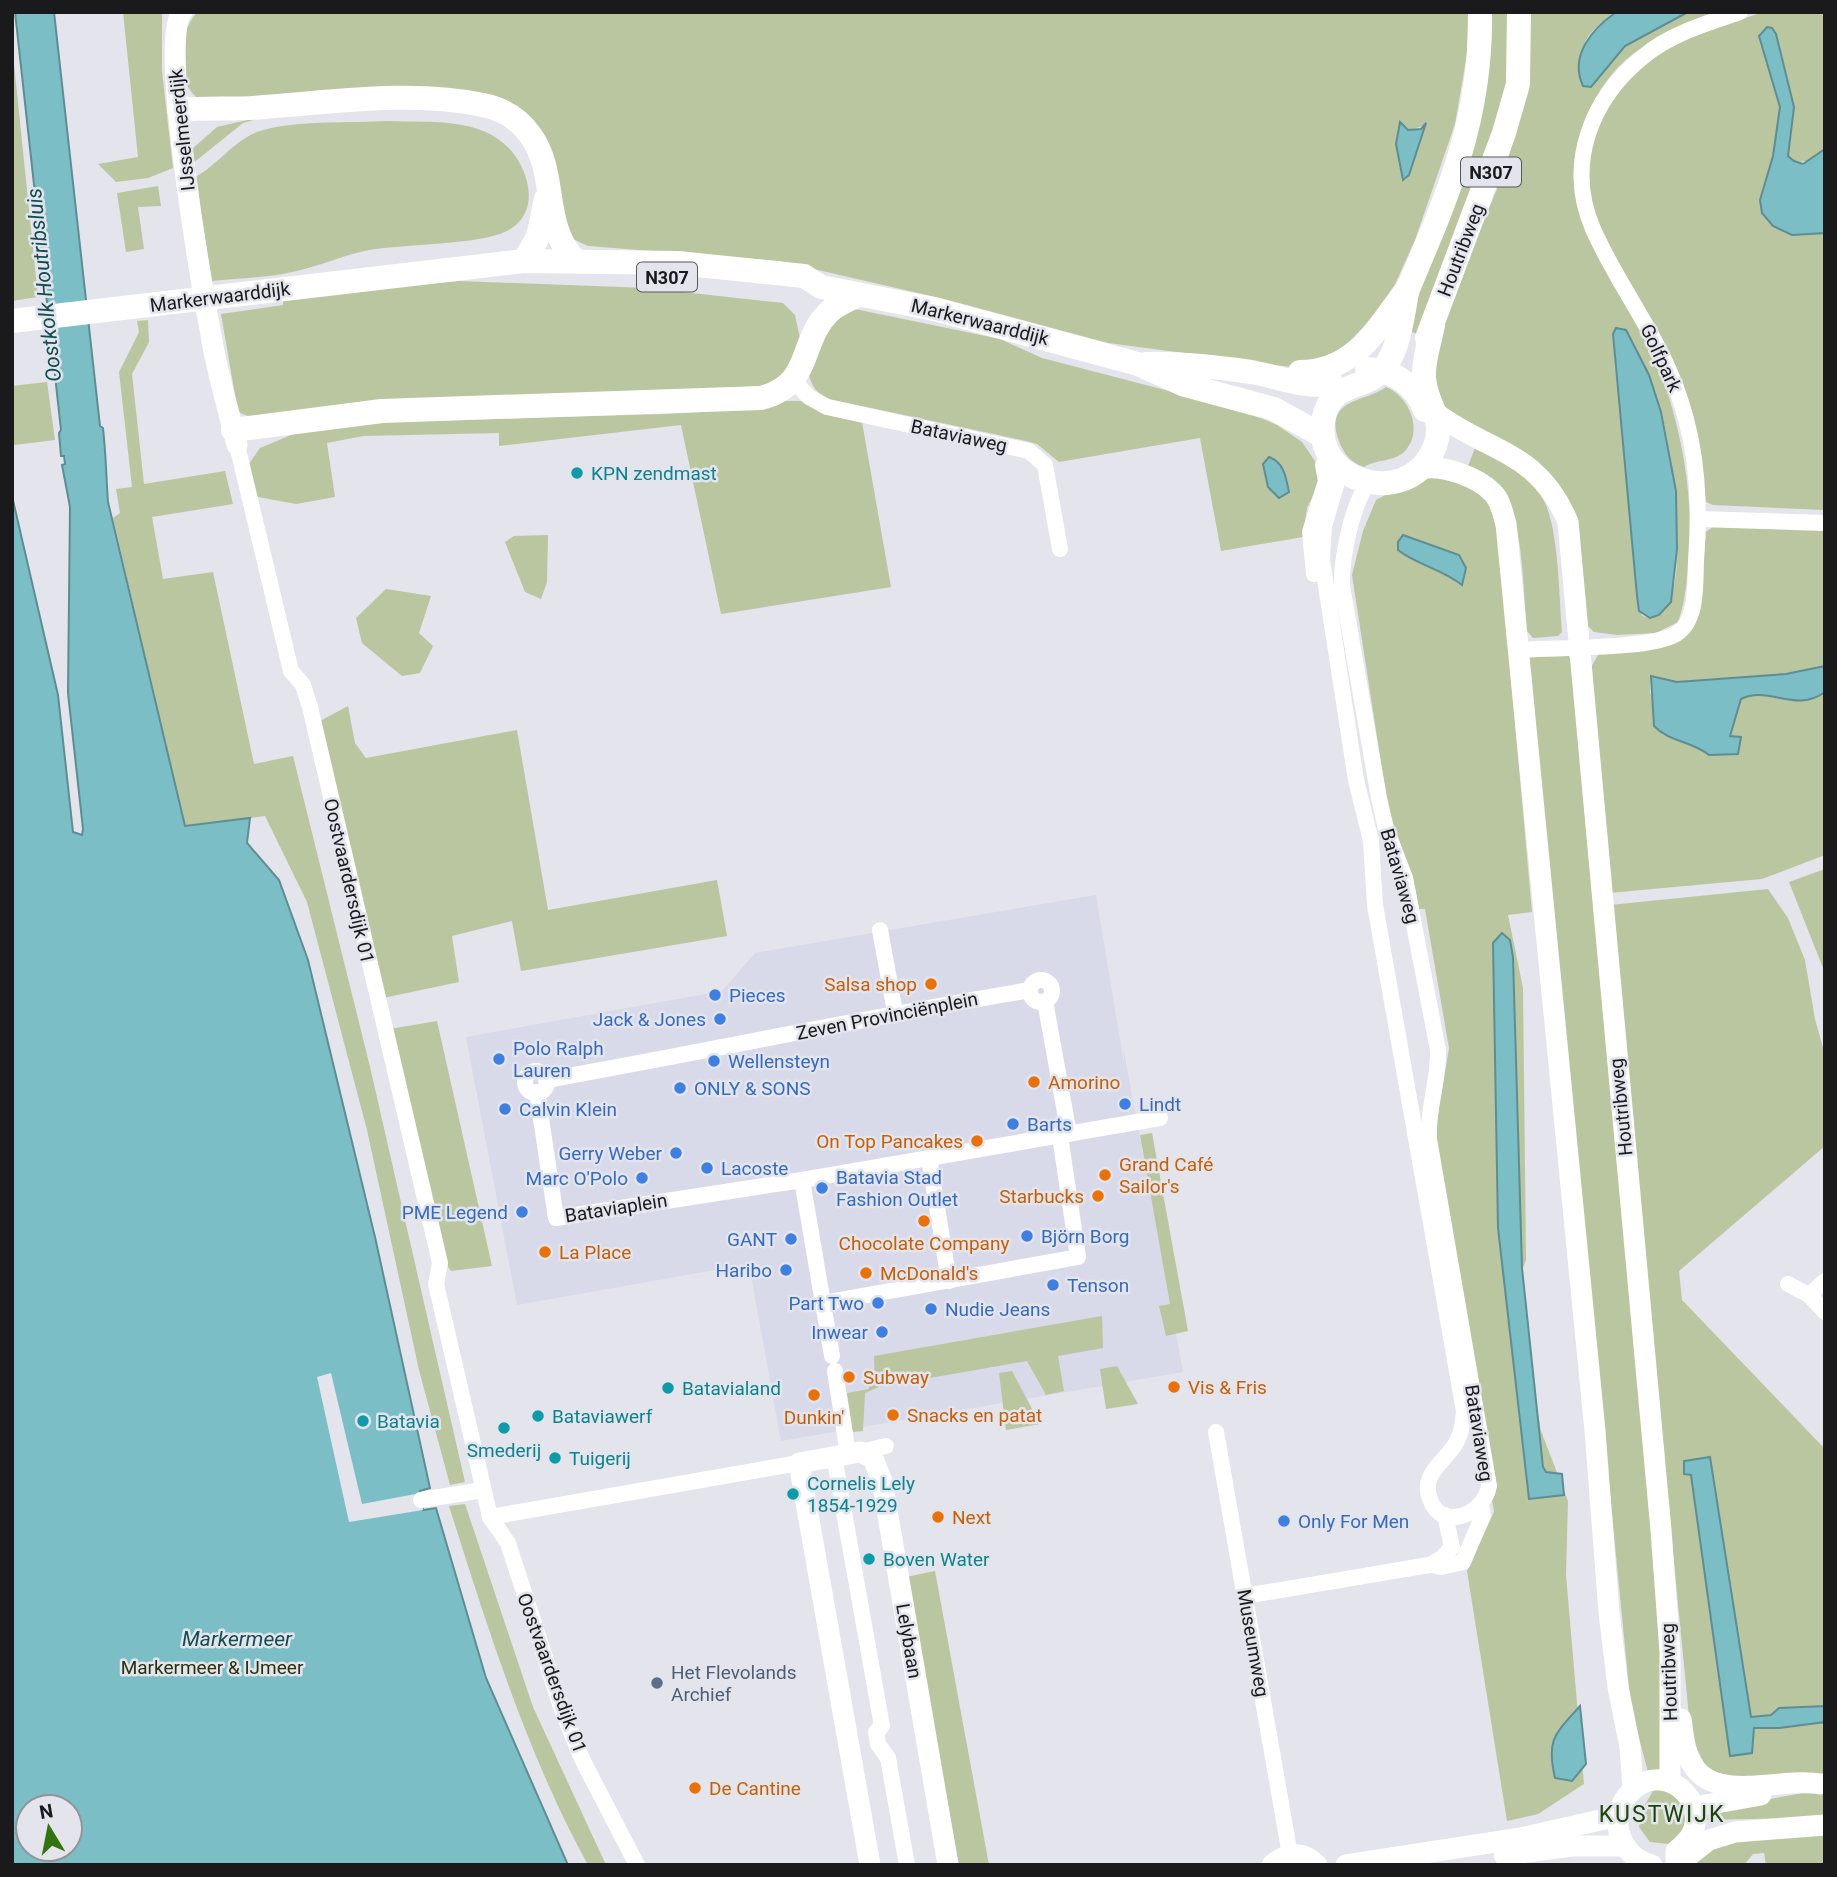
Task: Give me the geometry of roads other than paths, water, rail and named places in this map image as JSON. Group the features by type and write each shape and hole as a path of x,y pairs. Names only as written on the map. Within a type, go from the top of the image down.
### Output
{"main road":[{"name":"Houtribweg","path":"1374,370 1460,160 1478,69 1480,12"},
{"name":"Houtribweg","path":"1519,12 1520,42 1515,96 1490,175 1433,325 1415,364 1429,409 1537,472 1547,483 1568,522 1671,1653 1670,1782"},
{"name":"IJsselmeerdijk","path":"179,13 174,32 174,76 196,248"},
{"path":"180,118 219,120 260,108 358,100 483,105 518,121 531,137 546,171 558,237 575,260"},
{"path":"524,261 538,237 548,190"},
{"name":"Oostvaardersdijk 01","path":"196,248 213,348 235,438"},
{"name":"Markerwaarddijk","path":"12,321 524,261 678,262 804,276 821,287 934,309 1138,364 1185,385 1243,402 1316,436"},
{"name":"Markerwaarddijk","path":"427,273 651,276 801,292 821,287"},
{"path":"810,342 808,327 813,303 821,287"},
{"name":"N307","path":"1254,372 1316,371 1342,363 1364,346 1408,287"},
{"path":"235,438 296,423 382,411 751,400 771,396 794,381 810,342 830,311 858,295"},
{"name":"Markerwaarddijk","path":"1138,364 1184,363 1254,372 1309,387 1332,384"},
{"name":"N307","path":"1332,384 1344,375 1374,370"},
{"path":"1316,436 1325,413 1337,394 1374,370 1399,378 1429,409"},
{"path":"1332,384 1316,408 1316,436 1331,464 1352,476 1376,484 1399,482 1421,469 1440,468 1455,473 1481,483 1495,494 1506,524 1595,1431 1609,1612 1618,1687 1638,1785"},
{"name":"N307","path":"1421,469 1433,450 1429,409"},
{"name":"N307","path":"1376,484 1384,473 1405,466 1416,456 1426,437 1429,409"},
{"path":"848,1454 799,1463 870,1865"},
{"name":"Lelybaan","path":"848,1454 873,1458 882,1481 948,1865"},
{"path":"1671,1653 1687,1752 1705,1777 1726,1786 1803,1780 1823,1783"},
{"path":"1652,1865 1639,1861 1624,1833 1623,1801 1638,1785 1670,1782 1686,1792 1694,1807 1698,1838"},
{"path":"1694,1807 1823,1783"},
{"path":"1346,1865 1521,1838 1624,1833 1645,1850 1675,1861 1698,1838 1735,1832 1825,1825"},
{"path":"1436,1865 1572,1846 1590,1839 1624,1833"},
{"path":"1281,1860 1307,1857 1317,1865"}],"street":[{"name":"Golfpark","path":"1518,650 1647,642 1674,636 1682,629 1692,609 1699,519 1697,467 1680,399 1659,346 1592,228 1583,188 1581,151 1594,113 1614,84 1645,54 1692,30 1740,12"},
{"name":"Bataviaweg","path":"794,381 809,397 827,407 1029,451 1045,466 1060,550"},
{"name":"Oostvaardersdijk 01","path":"235,438 291,671 303,685 310,707 440,1263 436,1284 490,1517 508,1543 562,1713 637,1865"},
{"name":"Bataviaweg","path":"1331,464 1338,479 1324,526 1322,547 1337,644 1337,668 1356,780 1369,827 1375,905 1464,1411 1463,1429 1456,1444 1429,1477 1427,1489 1432,1504 1445,1515 1466,1514 1481,1506 1489,1486 1429,1139 1429,1112 1438,1050 1405,878 1386,829 1342,586 1341,571 1348,543 1376,484"},
{"path":"1699,519 1825,523"},
{"path":"880,930 895,1012"},
{"name":"Zeven Provinciënplein","path":"744,1044 895,1012 1030,990 1034,999 1045,1001 1065,1135"},
{"name":"Bataviaplein","path":"744,1044 542,1086 556,1217 802,1180 1160,1118"},
{"path":"823,1303 1078,1257 1065,1135"},
{"path":"929,1158 950,1280"},
{"path":"802,1180 848,1454 882,1726 876,1732 878,1744 888,1758 907,1865"},
{"path":"1809,1295 1825,1281"},
{"path":"1788,1284 1809,1295 1825,1312"},
{"name":"Museumweg","path":"1216,1432 1245,1596 1281,1860"},
{"path":"848,1454 886,1446"},
{"path":"490,1517 799,1463"},
{"path":"421,1500 483,1490"},
{"path":"1429,1565 1441,1567 1463,1562 1483,1515 1481,1506"},
{"path":"1245,1596 1429,1565 1442,1558 1452,1547 1445,1515"}],"water":[{"name":"Markermeer","path":"15,12 54,12 100,426 103,428 108,502 185,826 250,818 247,843 279,880 308,960 375,1237 430,1488 420,1491 423,1510 436,1508 486,1678 568,1865 12,1865 12,496 58,695 73,832 82,835 68,693 70,507 59,433 61,430"},
{"path":"1688,12 1625,46 1591,87 1583,86 1579,64 1585,44 1598,27 1615,13"},
{"path":"1767,27 1772,28 1776,34 1794,107 1788,156 1803,164 1825,149 1825,233 1792,235 1773,226 1762,213 1760,200 1773,156 1780,107 1759,36"},
{"path":"1400,122 1408,130 1421,129 1426,123 1409,175 1403,180 1396,144"},
{"path":"1616,328 1626,330 1649,375 1661,412 1676,491 1677,549 1671,602 1659,615 1650,618 1639,611 1637,596 1613,334"},
{"path":"1269,457 1281,467 1287,481 1289,492 1279,498 1268,487 1263,464"},
{"path":"1403,535 1459,555 1466,568 1462,585 1398,550 1398,542"},
{"path":"1825,666 1825,692 1814,698 1793,700 1762,695 1741,699 1730,736 1741,737 1738,754 1709,755 1654,726 1651,676 1677,682 1786,674"},
{"path":"1502,933 1510,940 1513,957 1522,1268 1543,1467 1546,1472 1562,1474 1564,1495 1529,1499 1498,1228 1493,943"},
{"path":"1710,1457 1751,1717 1771,1715 1779,1708 1825,1706 1825,1722 1779,1728 1754,1728 1752,1753 1730,1756 1691,1475 1684,1474 1684,1461"},
{"path":"1580,1706 1586,1764 1572,1781 1555,1778 1552,1745 1564,1724"}],"place":[{"name":"KPN zendmast","path":"577,473"},
{"name":"Salsa shop","path":"931,984"},
{"name":"Pieces","path":"715,995"},
{"name":"Jack & Jones","path":"720,1019"},
{"name":"Polo Ralph Lauren","path":"499,1059"},
{"name":"Wellensteyn","path":"714,1061"},
{"name":"Amorino","path":"1034,1082"},
{"name":"ONLY & SONS","path":"680,1088"},
{"name":"Lindt","path":"1125,1104"},
{"name":"Calvin Klein","path":"505,1109"},
{"name":"Barts","path":"1013,1124"},
{"name":"On Top Pancakes","path":"977,1141"},
{"name":"Gerry Weber","path":"676,1153"},
{"name":"Lacoste","path":"707,1168"},
{"name":"Grand Café Sailor's","path":"1105,1175"},
{"name":"Marc O'Polo","path":"642,1178"},
{"name":"Batavia Stad Fashion Outlet","path":"822,1188"},
{"name":"Starbucks","path":"1098,1196"},
{"name":"PME Legend","path":"522,1212"},
{"name":"Chocolate Company","path":"924,1221"},
{"name":"Björn Borg","path":"1027,1236"},
{"name":"GANT","path":"791,1239"},
{"name":"La Place","path":"545,1252"},
{"name":"Haribo","path":"786,1270"},
{"name":"McDonald's","path":"866,1273"},
{"name":"Tenson","path":"1053,1285"},
{"name":"Part Two","path":"878,1303"},
{"name":"Nudie Jeans","path":"931,1309"},
{"name":"Inwear","path":"882,1332"},
{"name":"Subway","path":"849,1377"},
{"name":"Vis & Fris","path":"1174,1387"},
{"name":"Batavialand","path":"668,1388"},
{"name":"Dunkin'","path":"814,1395"},
{"name":"Snacks en patat","path":"893,1415"},
{"name":"Bataviawerf","path":"538,1416"},
{"name":"Batavia","path":"363,1421"},
{"name":"Smederij","path":"504,1428"},
{"name":"Tuigerij","path":"555,1458"},
{"name":"Cornelis Lely 1854-1929","path":"793,1494"},
{"name":"Next","path":"938,1517"},
{"name":"Only For Men","path":"1284,1521"},
{"name":"Boven Water","path":"869,1559"},
{"name":"Het Flevolands Archief","path":"657,1683"},
{"name":"De Cantine","path":"695,1788"}],"district":[{"name":"KUSTWIJK","path":"1662,1814"}],"water label":[{"name":"Oostkolk Houtribsluis","path":"44,285"}],"park label":[{"name":"Markermeer & IJmeer","path":"212,1667"}]}
